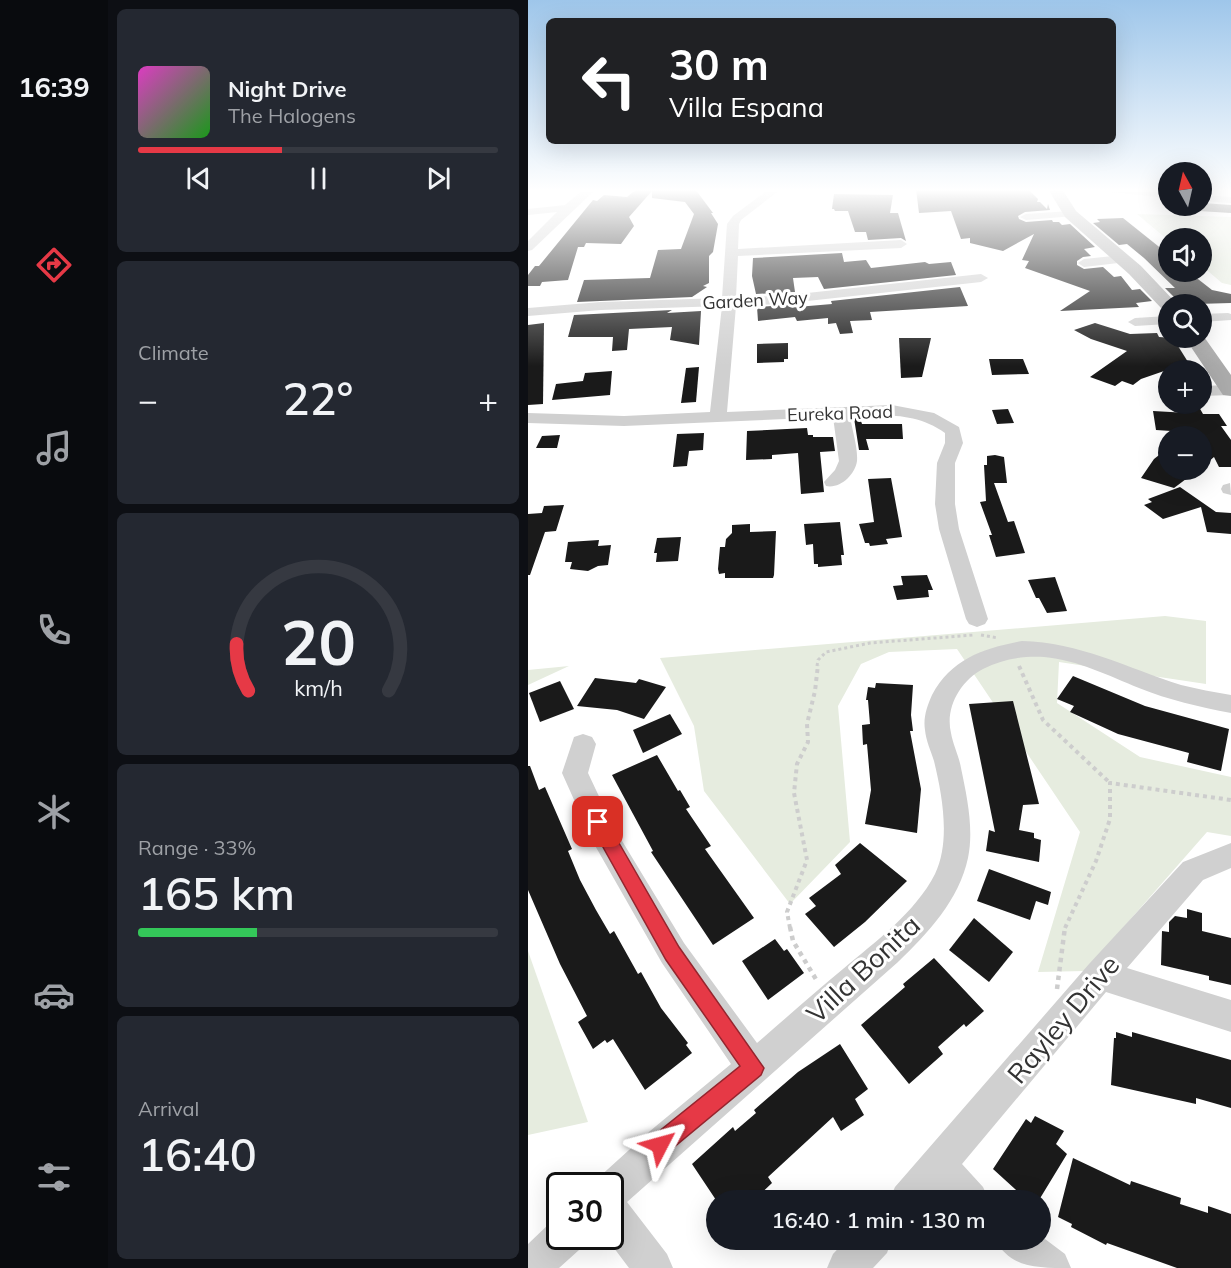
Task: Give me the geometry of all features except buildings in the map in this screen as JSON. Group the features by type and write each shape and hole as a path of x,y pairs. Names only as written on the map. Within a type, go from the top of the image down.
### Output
{"main road":[{"path":"1110,248 1158,295"},
{"path":"1202,348 1231,390"}],"street":[{"path":"718,417 732,248"},
{"path":"732,253 823,248"},
{"path":"1084,263 1123,260"},
{"name":"Garden Way","path":"528,312 601,306 729,303 821,296 981,278"},
{"path":"1212,318 1228,317"},
{"path":"1135,322 1158,321"},
{"path":"1212,391 1231,390"},
{"name":"Eureka Road","path":"528,417 624,421 882,410 913,412 934,417 953,431 954,443 946,463 945,504 949,529 977,619"},
{"path":"833,482 843,472 848,461 841,412"},
{"name":"Villa Bonita","path":"624,1178 646,1156 754,1068 909,932 945,884 955,855 957,827 946,762 937,726 940,704 960,673 982,659 1009,651 1041,649 1073,654 1170,690 1231,704"},
{"path":"583,744 575,773 603,834 673,953 754,1068"},
{"name":"Rayley Drive","path":"918,1190 1100,975 1194,871 1231,855"},
{"path":"1100,975 1231,1016"},
{"path":"939,1167 961,1190"},
{"path":"624,1230 653,1268"},
{"path":"531,1268 550,1250"},
{"path":"847,1268 863,1250"},
{"path":"1028,1250 1052,1268"}],"path":[{"path":"831,1000 807,969 793,941 787,912 807,860 794,793 797,764 808,742 807,724 815,691 818,660 826,652 870,643 969,636 999,638 1016,658 1043,720 1110,783 1231,800"},
{"path":"1068,1012 1056,999 1065,927 1096,861 1110,819 1110,783"}],"shaded area":[{"path":"1212,248 1231,248 1231,285 1222,283 1212,274"},
{"path":"1165,616 1206,621 1206,684 1059,662 1057,703 1140,757 1231,777 1231,836 1207,832 1085,971 1038,972 1080,832 957,649 889,652 861,664 838,706 850,842 790,904 704,791 694,726 660,658"},
{"path":"569,666 528,685 528,670"},
{"path":"528,951 588,1122 528,1135"}],"route":[{"path":"598,822 673,953 754,1068 660,1145"}]}
